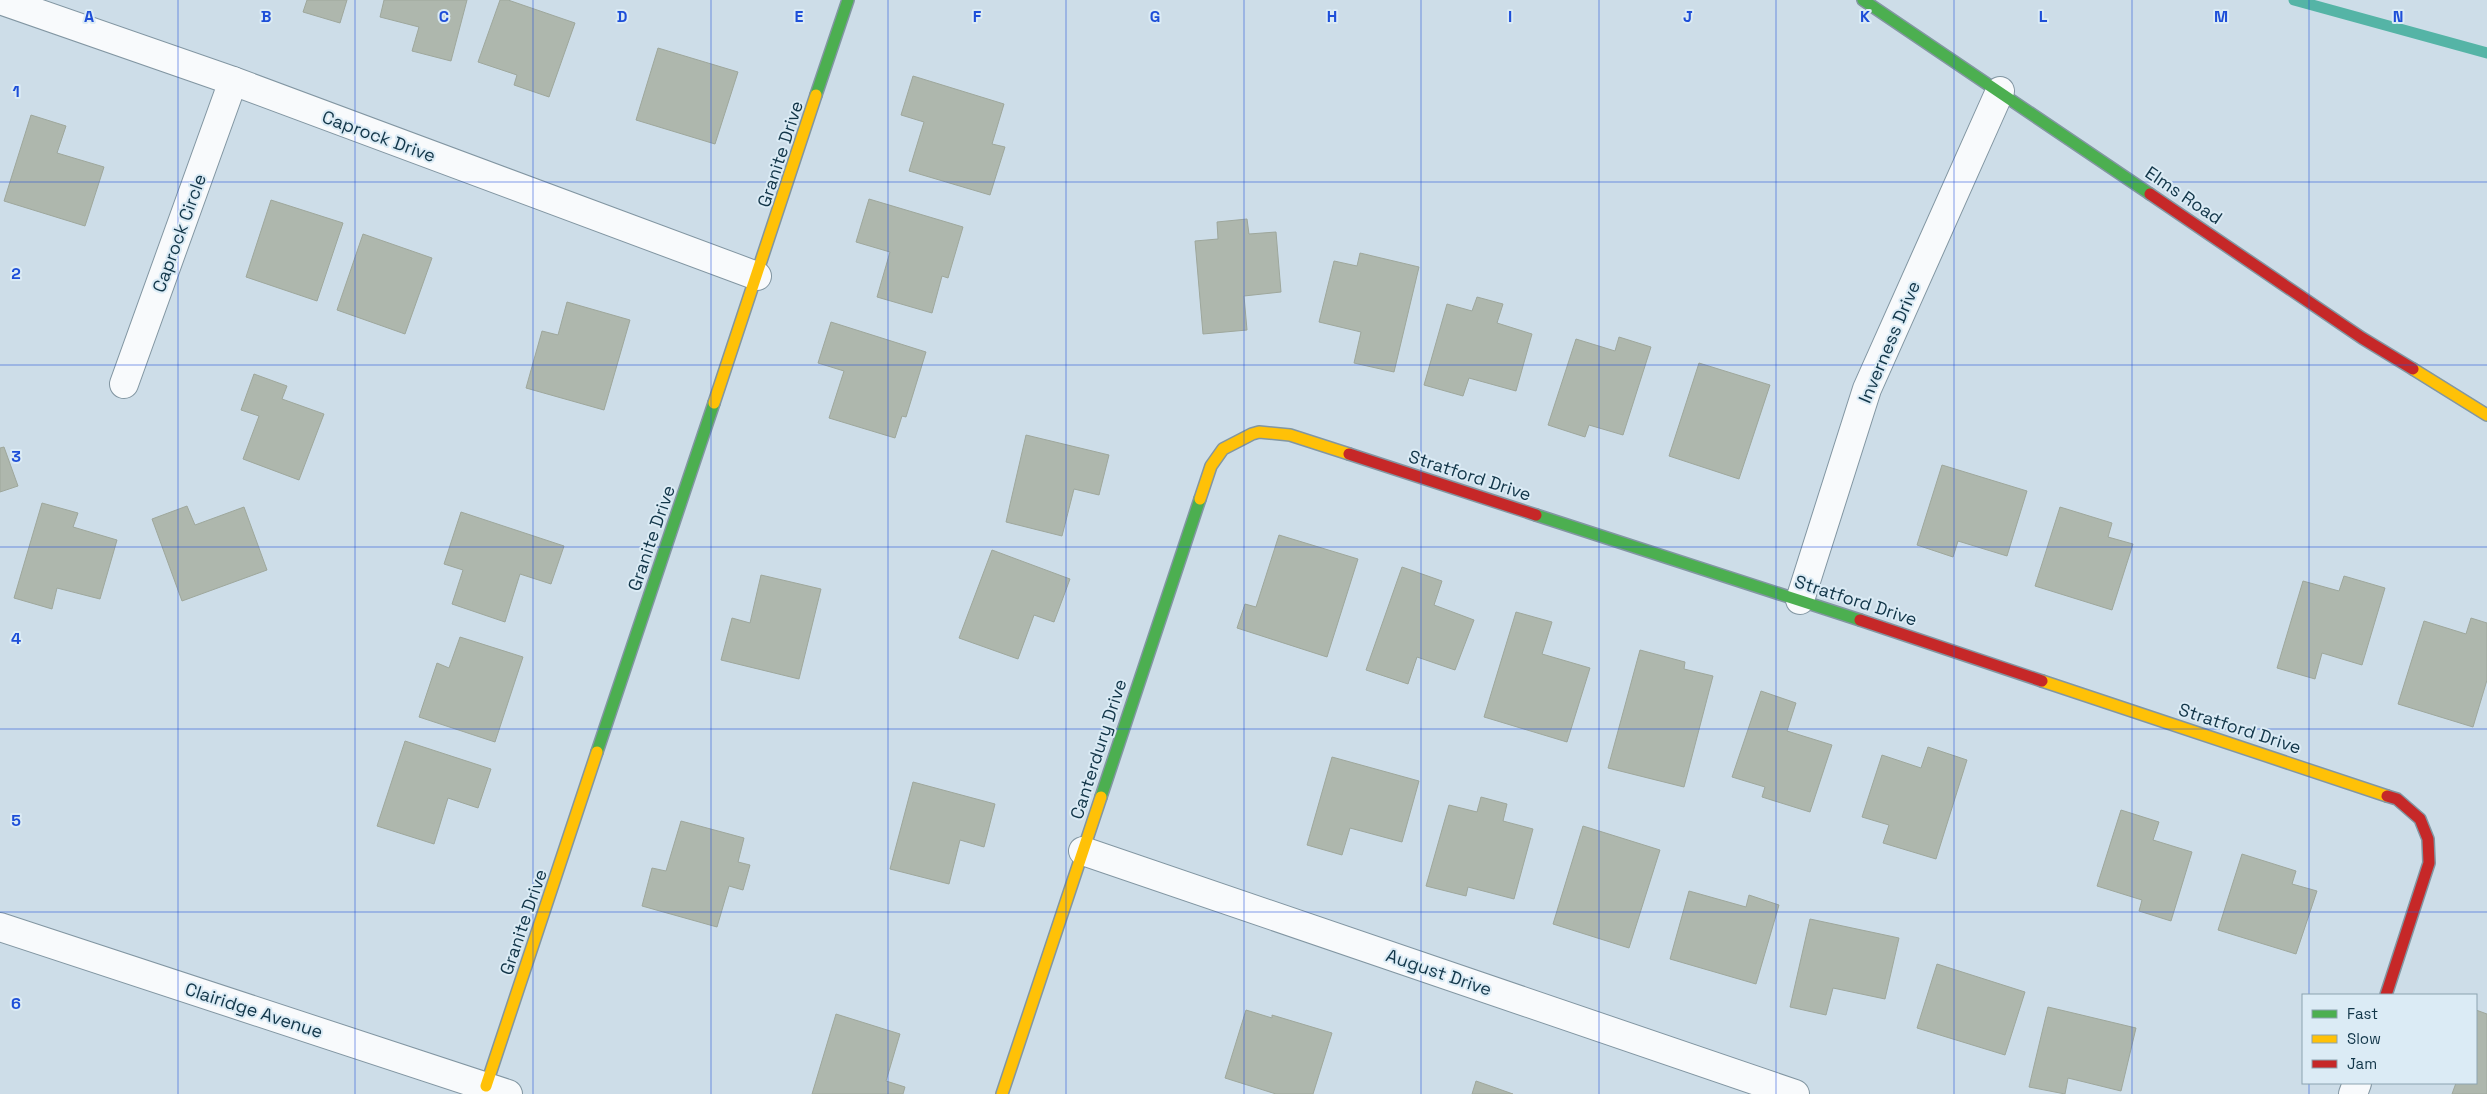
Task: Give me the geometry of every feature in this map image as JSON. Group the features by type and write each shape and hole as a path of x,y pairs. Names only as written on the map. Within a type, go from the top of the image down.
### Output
{"street":[{"name":"Caprock Drive","path":"0,0 234,81 757,276"},
{"name":"Granite Drive","path":"497,1090 757,276 848,0"},
{"name":"Elms Road","path":"1863,0 2362,338 2487,416"},
{"name":"Caprock Circle","path":"124,384 234,81"},
{"name":"Inverness Drive","path":"1800,600 1867,389 2000,91"},
{"name":"Stratford Drive","path":"1252,434 1259,432 1290,435 1800,600 2397,799 2420,819 2428,838 2429,863 2386,994"},
{"name":"Canterdury Drive","path":"1002,1094 1211,466 1223,449 1252,434"},
{"name":"August Drive","path":"1083,851 1795,1094"},
{"name":"Clairidge Avenue","path":"0,926 497,1090"}],"building":[{"path":"307,0 347,0 340,23 303,12"},
{"path":"384,0 467,0 451,61 412,51 419,27 380,17"},
{"path":"500,0 508,0 575,23 549,97 514,85 517,75 478,62"},
{"path":"658,48 738,72 715,144 636,120"},
{"path":"913,76 1004,104 992,144 1005,147 990,195 909,171 924,122 901,115"},
{"path":"31,115 66,126 57,153 104,167 85,226 4,201"},
{"path":"869,199 963,227 948,278 942,276 932,313 877,297 890,252 856,242"},
{"path":"271,200 343,223 317,301 246,277"},
{"path":"1247,219 1249,234 1276,232 1281,292 1244,296 1247,330 1203,334 1195,241 1218,239 1217,222"},
{"path":"363,234 432,258 405,334 337,310"},
{"path":"1360,253 1419,267 1394,372 1354,363 1361,332 1319,322 1334,261 1357,266"},
{"path":"1477,297 1503,304 1497,323 1532,334 1516,391 1469,378 1463,396 1424,385 1447,304 1472,311"},
{"path":"567,302 630,320 604,410 526,388 542,331 558,335"},
{"path":"831,322 926,352 906,417 902,416 895,438 829,418 844,371 818,363"},
{"path":"1619,337 1651,347 1623,435 1589,425 1585,437 1548,425 1576,339 1615,351"},
{"path":"1699,363 1770,385 1739,479 1669,456"},
{"path":"254,374 287,386 282,399 324,414 299,480 243,459 259,416 241,410"},
{"path":"1026,435 1109,455 1099,495 1074,489 1062,536 1006,522"},
{"path":"4,447 18,486 0,492 0,448"},
{"path":"1942,465 2027,491 2007,556 1958,541 1953,557 1917,545"},
{"path":"42,503 78,513 73,527 117,540 100,599 57,588 52,609 14,598"},
{"path":"187,506 195,525 244,507 267,570 182,601 152,519"},
{"path":"2060,507 2112,523 2108,537 2133,544 2112,610 2035,586"},
{"path":"461,512 564,546 551,584 520,574 505,622 452,604 463,570 444,564"},
{"path":"1279,535 1358,559 1327,657 1237,628 1245,604 1256,607"},
{"path":"992,550 1070,579 1054,622 1034,615 1018,659 959,638"},
{"path":"1402,567 1442,581 1434,605 1474,620 1455,670 1417,657 1408,684 1366,670"},
{"path":"761,575 821,589 799,679 721,660 732,618 750,623"},
{"path":"2344,576 2385,588 2362,665 2322,653 2315,679 2277,668 2303,581 2339,591"},
{"path":"1516,612 1552,622 1542,654 1590,668 1567,742 1484,717"},
{"path":"2471,618 2487,623 2487,680 2473,727 2398,704 2424,621 2466,634"},
{"path":"460,637 523,657 495,742 419,717 437,663 449,668"},
{"path":"1640,650 1685,662 1684,669 1713,676 1684,787 1608,768"},
{"path":"1761,691 1796,703 1787,731 1832,745 1810,812 1762,797 1765,787 1732,777"},
{"path":"405,741 491,769 478,808 448,798 434,844 377,826"},
{"path":"1928,747 1967,760 1936,859 1883,843 1889,825 1862,817 1882,755 1921,768"},
{"path":"1332,757 1419,781 1402,842 1350,828 1342,855 1307,845"},
{"path":"913,782 995,804 984,847 960,840 949,884 890,869"},
{"path":"1481,797 1507,804 1503,821 1533,829 1514,899 1468,887 1466,896 1426,886 1449,805 1477,812"},
{"path":"2121,810 2159,822 2153,840 2192,852 2171,921 2139,911 2142,900 2097,886"},
{"path":"681,821 744,838 738,862 750,865 743,890 729,886 717,927 642,906 652,868 666,871"},
{"path":"1583,826 1660,850 1629,948 1553,924"},
{"path":"2242,854 2296,871 2292,884 2317,891 2296,954 2218,930"},
{"path":"1689,891 1746,907 1749,895 1779,905 1756,984 1670,959"},
{"path":"1810,919 1899,938 1885,999 1833,988 1826,1015 1790,1007"},
{"path":"1937,964 2025,992 2005,1055 1917,1028"},
{"path":"2048,1007 2136,1028 2121,1091 2068,1078 2065,1094 2029,1087"},
{"path":"1246,1010 1272,1018 1272,1015 1332,1033 1313,1094 1276,1094 1225,1078"},
{"path":"2477,1010 2487,1014 2487,1094 2452,1094 2456,1084 2477,1084"},
{"path":"836,1014 900,1034 886,1081 905,1087 903,1094 812,1094"},
{"path":"1476,1081 1513,1094 1472,1094"}],"waterway":[{"path":"2294,0 2487,53"}],"traffic: fast":[{"path":"816,95 848,0"},
{"path":"1863,0 2150,194"},
{"path":"597,752 714,403"},
{"path":"1101,797 1200,499"},
{"path":"1536,515 1860,620"}],"traffic: slow":[{"path":"714,403 816,95"},
{"path":"2413,369 2487,415"},
{"path":"1200,499 1211,466 1223,449 1252,434 1259,432 1290,435 1349,454"},
{"path":"2042,681 2387,796"},
{"path":"486,1086 597,752"},
{"path":"1002,1094 1101,797"}],"traffic: jam":[{"path":"2150,194 2362,338 2413,369"},
{"path":"1349,454 1536,515"},
{"path":"1860,620 2042,681"},
{"path":"2386,994 2429,863 2428,839 2420,819 2397,799 2387,796"}]}
